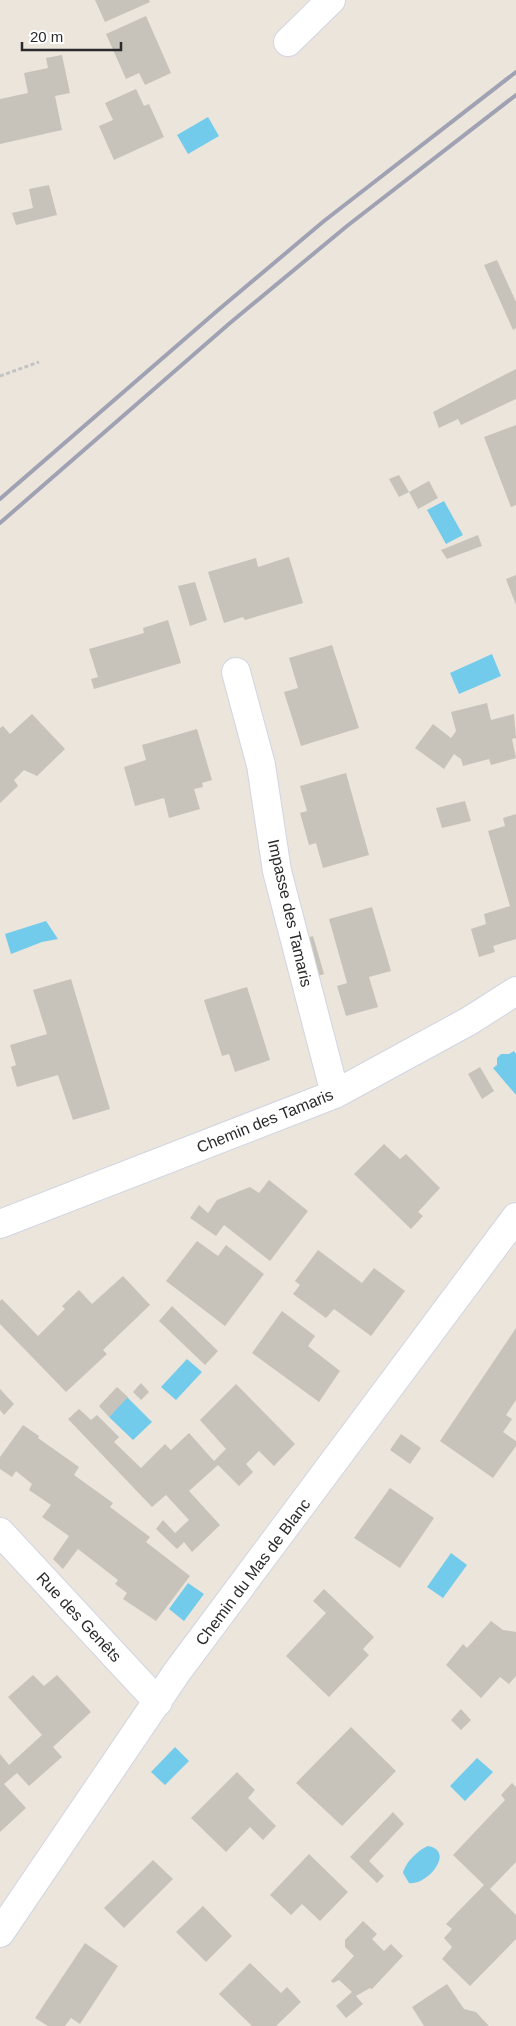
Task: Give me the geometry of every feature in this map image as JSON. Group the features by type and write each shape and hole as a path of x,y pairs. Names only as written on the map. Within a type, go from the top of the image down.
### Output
{"street":[{"path":"288,42 331,0"},
{"name":"Impasse des Tamaris","path":"236,672 261,765 277,871 335,1094"},
{"name":"Chemin des Tamaris","path":"0,1224 335,1094 469,1021 516,991"},
{"name":"Chemin du Mas de Blanc","path":"0,1933 178,1672 516,1217"},
{"name":"Rue des Genêts","path":"0,1532 158,1702"}],"path":[{"path":"0,376 39,362"}],"water":[{"path":"208,117 219,136 188,154 177,135"},
{"path":"444,501 463,535 446,544 427,510"},
{"path":"492,654 501,676 459,694 450,673"},
{"path":"46,921 58,939 42,942 11,954 5,934"},
{"path":"514,1051 516,1054 516,1095 493,1068 497,1065 497,1058 501,1054 509,1054"},
{"path":"187,1359 202,1372 176,1400 161,1387"},
{"path":"127,1397 152,1422 133,1440 109,1417"},
{"path":"451,1553 467,1565 443,1598 427,1587"},
{"path":"188,1583 204,1594 184,1621 169,1609"},
{"path":"175,1747 189,1761 165,1785 151,1772"},
{"path":"477,1758 493,1772 465,1801 450,1786"},
{"path":"428,1846 436,1849 439,1854 439,1861 436,1867 424,1879 409,1883 403,1873 406,1865 420,1850"}],"building":[{"path":"95,0 149,0 150,2 105,22"},
{"path":"146,16 171,73 145,85 139,73 126,79 106,34"},
{"path":"62,55 70,93 55,96 62,130 0,144 0,99 28,93 24,73 48,68 46,58"},
{"path":"136,89 144,106 149,104 164,137 114,160 99,126 113,120 105,103"},
{"path":"49,185 57,215 16,225 12,213 33,208 29,189"},
{"path":"497,260 516,302 516,328 513,330 484,265"},
{"path":"516,369 516,399 461,425 458,419 439,428 433,412"},
{"path":"516,425 516,505 511,507 484,437"},
{"path":"399,475 409,492 399,497 389,479"},
{"path":"429,481 438,498 418,509 409,492"},
{"path":"478,535 482,546 447,559 441,550"},
{"path":"289,557 303,603 245,620 243,617 224,623 208,572 256,558 258,567"},
{"path":"516,575 516,605 506,579"},
{"path":"195,582 207,620 190,626 178,586"},
{"path":"168,620 181,663 94,689 91,679 98,677 89,649 144,633 143,628"},
{"path":"332,645 359,728 301,746 284,692 298,688 289,658"},
{"path":"487,703 491,720 514,714 516,738 512,739 516,758 491,765 489,759 463,766 461,759 454,754 444,769 415,748 433,724 451,738 456,731 451,712"},
{"path":"32,714 65,749 37,776 24,770 14,780 18,786 0,803 0,728 3,726 10,734"},
{"path":"197,729 212,780 202,783 203,787 194,789 200,809 169,818 164,798 135,806 124,767 146,760 142,745"},
{"path":"346,773 369,855 323,868 316,843 309,845 300,813 307,811 300,786"},
{"path":"465,801 471,821 442,828 436,808"},
{"path":"516,814 516,939 493,946 495,952 479,957 471,929 486,924 484,914 510,906 488,831 505,826 503,818"},
{"path":"372,907 391,971 369,977 378,1007 346,1016 337,986 347,983 329,919"},
{"path":"313,936 324,974 318,976 307,938"},
{"path":"71,979 110,1109 73,1120 58,1075 17,1087 11,1067 16,1065 10,1045 47,1034 33,990"},
{"path":"247,987 270,1060 235,1072 229,1054 222,1056 204,1000"},
{"path":"480,1067 494,1091 482,1099 468,1074"},
{"path":"384,1144 400,1159 406,1154 440,1188 418,1212 423,1216 411,1229 354,1174"},
{"path":"269,1180 308,1211 270,1261 224,1225 216,1236 190,1218 199,1205 208,1213 217,1200 250,1187 259,1193"},
{"path":"197,1241 218,1256 226,1245 264,1274 225,1326 166,1281"},
{"path":"318,1250 362,1283 374,1268 405,1291 371,1336 334,1309 326,1318 293,1294 300,1285 295,1281"},
{"path":"123,1276 150,1305 103,1350 107,1354 66,1392 0,1324 0,1301 2,1299 38,1336 65,1309 62,1306 79,1290 92,1304"},
{"path":"172,1306 218,1351 205,1365 159,1321"},
{"path":"282,1311 315,1336 308,1346 340,1371 319,1402 252,1353"},
{"path":"516,1328 516,1400 506,1415 512,1419 503,1432 516,1441 516,1446 493,1478 440,1441"},
{"path":"141,1383 149,1392 141,1400 133,1392"},
{"path":"236,1384 295,1444 274,1466 259,1451 246,1464 253,1472 239,1486 218,1465 189,1491 220,1525 192,1552 184,1542 177,1549 156,1529 163,1520 175,1533 189,1520 166,1495 152,1507 68,1419 79,1409 91,1420 97,1415 119,1437 114,1442 141,1468 165,1444 171,1450 189,1433 214,1461 226,1449 200,1420"},
{"path":"117,1387 128,1397 109,1417 99,1406"},
{"path":"0,1389 14,1404 4,1415 0,1410"},
{"path":"23,1425 79,1467 74,1475 113,1503 110,1507 150,1537 146,1542 190,1576 156,1621 123,1599 127,1593 115,1584 118,1580 78,1549 63,1569 53,1559 69,1536 42,1517 51,1505 29,1490 32,1484 16,1471 12,1477 0,1469 0,1457"},
{"path":"401,1434 421,1448 410,1464 390,1450"},
{"path":"390,1488 434,1518 400,1568 354,1538"},
{"path":"324,1589 374,1637 363,1649 369,1655 329,1697 286,1656 326,1613 313,1601"},
{"path":"491,1621 503,1630 516,1632 516,1676 509,1684 500,1677 481,1698 446,1665 463,1644 467,1648"},
{"path":"33,1675 44,1686 57,1675 91,1712 53,1747 62,1757 29,1786 17,1773 4,1784 26,1808 0,1832 0,1754 9,1765 42,1735 8,1697"},
{"path":"461,1709 471,1720 461,1730 451,1720"},
{"path":"351,1727 396,1771 342,1826 296,1783"},
{"path":"237,1772 255,1790 248,1798 276,1826 263,1840 250,1827 226,1852 191,1818"},
{"path":"512,1783 516,1787 516,1862 490,1889 516,1915 516,1939 470,1986 442,1959 452,1947 444,1938 452,1929 446,1924 484,1885 453,1855 505,1800 501,1795"},
{"path":"393,1812 404,1824 369,1861 384,1876 377,1883 350,1857"},
{"path":"309,1854 348,1892 320,1921 302,1904 291,1915 270,1895"},
{"path":"153,1860 173,1879 124,1928 104,1908"},
{"path":"203,1906 232,1936 206,1962 176,1932"},
{"path":"363,1921 377,1934 372,1939 384,1951 391,1944 403,1956 372,1989 370,1988 356,1996 363,2004 346,2018 336,2006 352,1992 339,1980 333,1983 331,1981 354,1956 345,1947 345,1940"},
{"path":"85,1943 118,1966 80,2024 71,2018 65,2026 48,2026 35,2018"},
{"path":"250,1963 281,1993 287,1987 301,2002 276,2026 252,2026 219,1994"},
{"path":"447,1984 464,2009 476,2012 489,2026 424,2026 412,2007"}],"railway":[{"path":"0,499 324,221 516,72"},
{"path":"0,523 230,323 347,226 516,95"}]}
